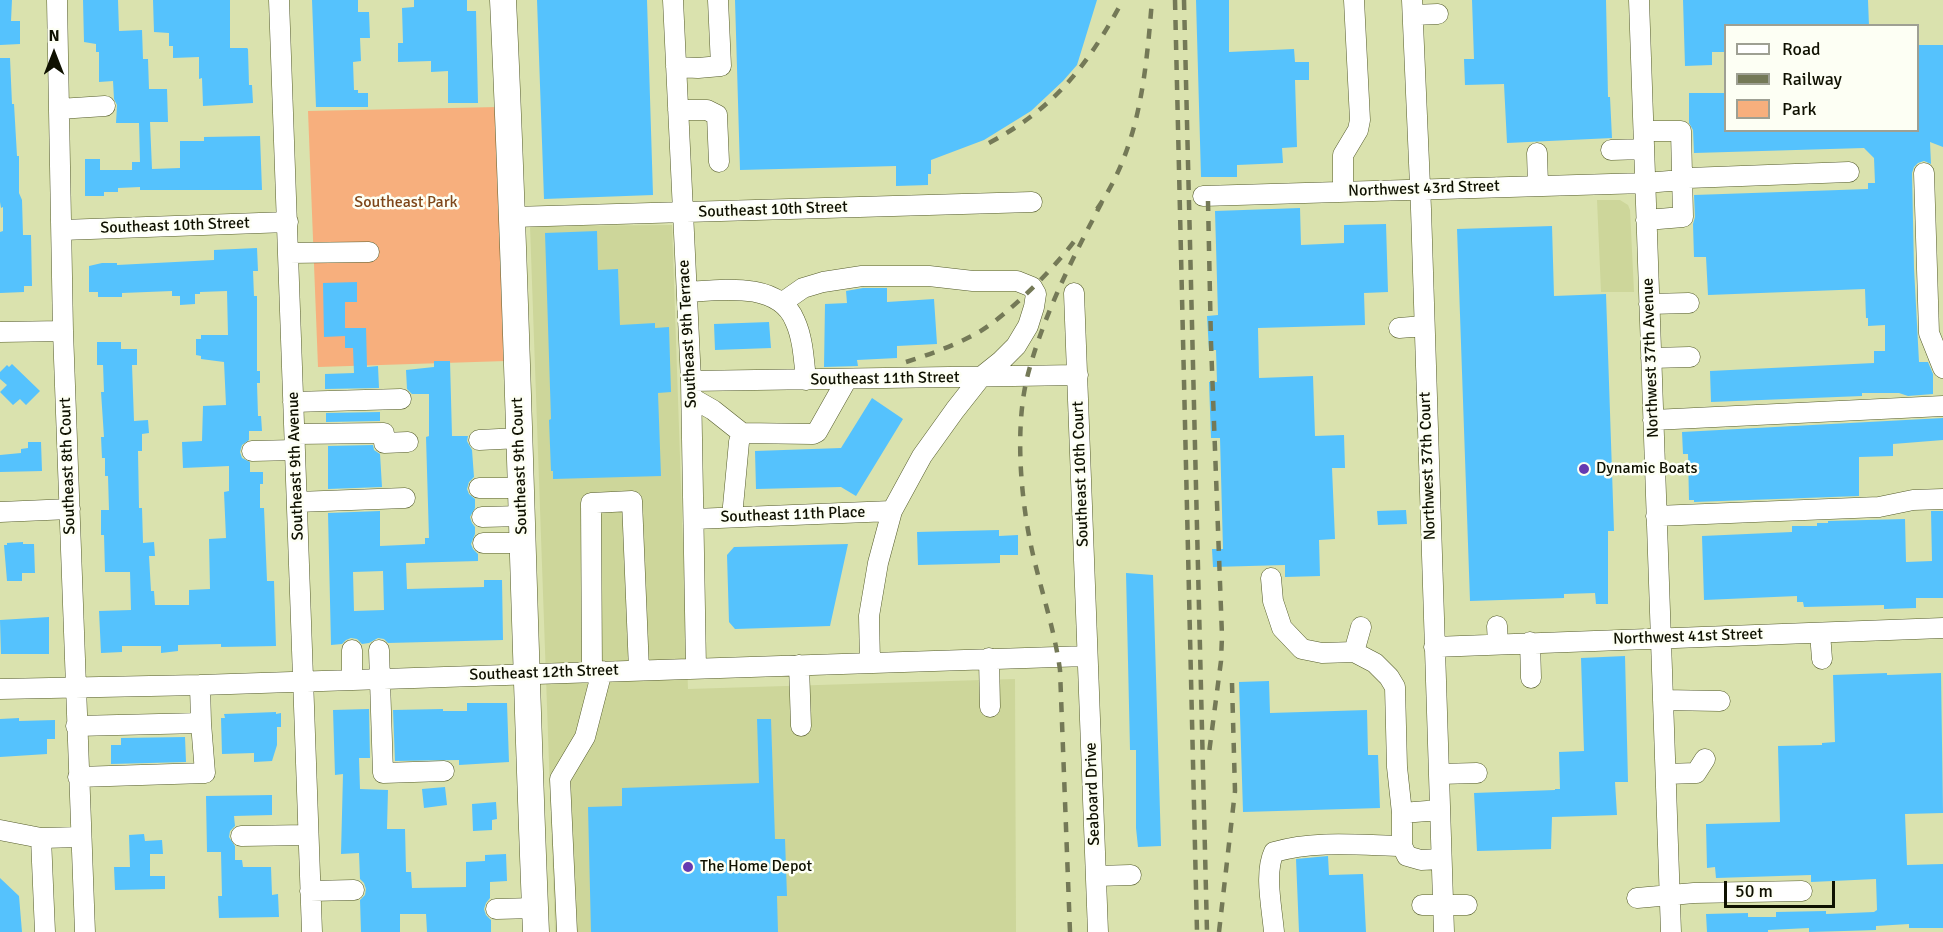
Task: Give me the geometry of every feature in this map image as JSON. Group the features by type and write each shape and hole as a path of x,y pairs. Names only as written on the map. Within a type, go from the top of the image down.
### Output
{"main road":[{"name":"Southeast 9th Court","path":"503,0 513,217 526,674 536,920"}],"street":[{"name":"Southeast 8th Court","path":"57,0 63,331 85,932"},
{"name":"Southeast 9th Avenue","path":"279,0 312,932"},
{"name":"Southeast 9th Terrace","path":"673,0 692,390 696,668"},
{"path":"676,67 721,66 718,0"},
{"path":"1343,191 1343,154 1359,130 1360,120 1354,0"},
{"name":"Northwest 37th Avenue","path":"1639,0 1671,932"},
{"path":"1412,7 1438,14"},
{"name":"Northwest 37th Court","path":"1412,7 1444,932"},
{"path":"59,109 105,106"},
{"path":"678,110 707,110 717,115 719,162"},
{"path":"1611,150 1680,131 1683,217 1646,220"},
{"path":"1537,153 1538,185"},
{"name":"Northwest 43rd Street","path":"1203,196 1645,183 1688,178 1849,172"},
{"path":"1924,173 1935,234 1929,333 1943,368"},
{"name":"Southeast 10th Street","path":"513,217 1032,202"},
{"name":"Southeast 10th Street","path":"62,230 288,222"},
{"path":"289,253 369,252"},
{"path":"783,302 803,288 823,282 861,276 929,276 974,281 1017,281 1032,287 1036,294 1028,326 1016,346 1001,362 981,377 922,456 892,511 869,616 870,663"},
{"path":"687,292 731,290 754,292 783,302 796,323 806,380"},
{"name":"Southeast 10th Court","path":"1074,293 1088,656"},
{"path":"1649,304 1689,303"},
{"path":"1399,328 1424,326"},
{"path":"0,332 63,331"},
{"path":"1651,358 1690,357"},
{"name":"Southeast 11th Street","path":"692,390 806,380 1078,375"},
{"path":"692,390 742,433 813,434 817,432 847,379"},
{"path":"293,402 401,399"},
{"path":"1653,420 1943,406"},
{"path":"252,451 295,442 384,433 384,443 408,442"},
{"path":"732,517 742,433"},
{"path":"479,440 520,438"},
{"path":"479,488 521,488"},
{"path":"297,502 405,498"},
{"path":"1656,516 1879,507 1913,500 1943,499"},
{"path":"567,932 560,779 585,737 597,671 591,503 632,501 639,670"},
{"path":"0,512 70,509"},
{"name":"Southeast 11th Place","path":"694,519 892,511"},
{"path":"482,517 522,516"},
{"path":"483,543 523,543"},
{"path":"1271,578 1273,602 1282,628 1302,649 1322,653 1354,652 1376,663 1389,677 1395,687 1402,846 1407,856 1421,860 1441,859"},
{"path":"1354,652 1361,627"},
{"name":"Northwest 41st Street","path":"1434,647 1497,635 1530,642 1943,628"},
{"path":"1820,633 1822,659"},
{"path":"1530,642 1531,678"},
{"path":"352,650 352,680"},
{"path":"379,650 374,773 444,771"},
{"name":"Southeast 12th Street","path":"0,689 200,685 1088,656"},
{"name":"Seaboard Drive","path":"1088,656 1098,932"},
{"path":"989,658 990,707"},
{"path":"799,665 801,726"},
{"path":"78,777 205,773 200,685"},
{"path":"1663,700 1720,701"},
{"path":"76,726 201,723"},
{"path":"1666,774 1696,773 1705,759"},
{"path":"1439,774 1477,773"},
{"path":"1402,813 1440,810"},
{"path":"0,830 41,838 81,837"},
{"path":"240,836 308,835"},
{"path":"41,838 45,932"},
{"path":"1274,932 1269,874 1270,861 1275,852 1313,844 1402,846"},
{"path":"1096,876 1131,875"},
{"path":"310,891 354,890"},
{"path":"1637,898 1670,894 1802,891"},
{"path":"1422,905 1467,905"},
{"path":"496,909 536,920"}],"shaded area":[{"path":"1597,200 1620,200 1628,205 1634,292 1601,292"},
{"path":"672,225 688,689 1015,679 1016,932 555,932 530,226"}],"green space":[{"name":"Southeast Park","path":"498,107 506,361 318,367 308,111"}],"building":[{"path":"0,0 12,0 11,21 20,21 20,44 0,45"},
{"path":"83,0 118,0 119,31 142,30 143,59 148,59 149,89 167,89 168,122 150,122 152,169 180,168 180,141 204,141 204,137 260,136 262,190 140,190 140,187 118,188 118,192 104,192 104,196 85,196 85,159 100,159 100,170 132,170 132,162 140,162 139,123 116,123 117,105 114,99 113,81 99,82 99,52 96,52 96,44 84,42"},
{"path":"153,0 230,0 230,48 248,49 249,85 252,85 253,103 203,106 199,57 173,58 173,46 169,46 169,33 154,32"},
{"path":"312,0 358,0 358,12 369,12 370,38 360,38 361,61 353,62 354,90 358,90 358,93 368,93 368,107 316,107"},
{"path":"414,0 467,0 467,11 476,11 478,103 448,103 448,71 431,72 431,61 398,62 398,43 403,43 402,8 414,7"},
{"path":"537,0 647,0 653,195 544,199"},
{"path":"735,0 1097,0 1077,65 1031,111 984,140 931,160 928,185 896,186 896,166 740,170"},
{"path":"1196,0 1229,0 1229,52 1294,49 1295,62 1309,62 1309,80 1295,80 1297,147 1282,148 1283,163 1237,165 1237,177 1201,177"},
{"path":"1472,0 1606,0 1608,97 1610,97 1612,138 1507,143 1504,84 1465,85 1464,59 1474,59"},
{"path":"1683,0 1868,0 1869,24 1724,24 1724,52 1712,52 1712,65 1685,66"},
{"path":"1919,45 1943,45 1943,147 1930,142 1931,164 1924,161 1918,163 1912,173 1919,362 1928,362 1933,374 1933,394 1908,396 1899,393 1862,393 1862,396 1711,402 1710,371 1874,363 1874,351 1885,351 1885,325 1868,326 1865,289 1708,295 1706,257 1694,257 1694,195 1868,189 1868,183 1875,183 1874,158 1864,148 1694,153 1693,130 1689,123 1689,93 1724,93 1724,132 1919,132"},
{"path":"0,58 10,58 23,235 31,235 32,286 24,286 24,292 0,293 0,232 3,231 3,207 1,208 0,202"},
{"path":"1300,208 1301,245 1344,243 1344,225 1386,224 1388,292 1364,293 1365,325 1258,328 1259,378 1313,376 1315,436 1344,435 1345,468 1332,468 1335,539 1319,540 1320,576 1285,577 1285,565 1213,567 1212,549 1223,549 1220,438 1211,438 1209,382 1217,382 1216,350 1209,350 1207,316 1218,315 1215,211"},
{"path":"1552,226 1554,296 1606,294 1614,531 1608,531 1608,604 1596,604 1595,593 1564,594 1564,598 1470,601 1457,229"},
{"path":"597,231 598,270 618,269 620,325 655,323 655,328 669,327 671,392 658,393 661,476 553,479 549,420 551,419 545,233"},
{"path":"257,248 258,271 253,271 254,296 257,296 257,371 260,371 260,383 257,383 258,416 261,416 262,431 249,431 249,440 242,445 240,452 242,458 250,462 250,472 263,472 263,484 260,484 260,508 264,508 267,581 274,581 276,646 178,645 178,651 161,653 161,646 122,646 122,652 101,653 99,611 131,610 130,572 105,572 101,510 109,510 108,476 105,476 105,458 102,458 103,365 97,365 97,342 121,342 121,349 137,349 137,365 132,365 134,421 148,420 149,433 142,434 142,451 138,451 139,508 142,508 143,543 154,542 155,556 149,556 151,591 154,591 155,605 189,605 189,590 210,589 209,539 226,538 224,492 229,491 229,466 183,468 182,442 202,441 203,406 226,405 224,362 201,359 201,356 196,355 196,339 201,339 201,335 228,335 227,291 200,292 200,294 195,294 195,304 180,305 180,296 172,296 172,291 122,293 122,297 98,297 98,292 89,292 89,266 102,263 117,263 117,265 214,260 214,250"},
{"path":"357,282 357,302 345,302 345,328 366,328 367,367 378,366 379,388 325,389 325,374 354,373 353,348 345,348 345,336 324,337 323,283"},
{"path":"887,288 887,302 934,299 937,344 897,346 897,358 857,360 858,366 824,367 825,304 847,303 846,291"},
{"path":"769,322 771,348 715,350 714,324"},
{"path":"434,361 450,361 452,436 468,436 467,441 472,450 474,477 467,489 475,499 475,508 470,517 475,527 471,544 478,554 478,561 406,563 407,589 484,587 484,580 502,580 503,640 388,643 378,638 362,644 357,639 351,638 342,644 331,645 328,513 380,511 380,546 425,544 425,538 429,538 426,437 429,436 429,394 412,394 407,389 406,370 434,367","holes":["383,571 384,610 354,611 353,572"]},
{"path":"12,364 40,391 26,405 20,399 13,405 0,392 7,385 0,379 0,372 7,365 9,367"},
{"path":"872,398 903,419 856,496 841,487 756,489 755,451 841,448"},
{"path":"380,412 380,421 326,422 326,413"},
{"path":"1943,418 1943,440 1893,444 1893,456 1859,457 1859,496 1694,502 1694,500 1689,500 1688,454 1683,454 1682,432"},
{"path":"28,442 41,442 42,471 0,472 0,455 21,453 21,449 28,448"},
{"path":"373,445 374,450 380,454 382,487 328,489 328,446"},
{"path":"1406,510 1407,524 1378,525 1377,511"},
{"path":"1931,511 1943,511 1943,598 1916,598 1916,608 1884,609 1884,605 1804,607 1803,602 1797,602 1797,596 1704,600 1702,536 1792,532 1792,526 1817,526 1817,523 1828,523 1828,521 1905,519 1906,562 1932,561"},
{"path":"999,530 999,536 1018,535 1018,555 1000,555 1000,563 918,565 917,532"},
{"path":"23,542 23,544 34,544 35,573 22,573 22,581 7,581 4,545"},
{"path":"848,544 830,626 735,629 729,622 727,555 734,547"},
{"path":"1126,573 1153,575 1161,846 1138,847 1136,750 1130,750"},
{"path":"49,617 49,654 1,654 0,620"},
{"path":"1625,656 1628,782 1615,782 1617,815 1552,817 1551,849 1477,851 1474,793 1560,789 1559,752 1584,751 1581,658"},
{"path":"1887,673 1887,675 1941,673 1943,813 1905,814 1907,865 1943,864 1943,928 1909,928 1909,924 1876,926 1876,930 1809,932 1809,928 1768,930 1768,932 1707,932 1706,914 1748,913 1748,917 1776,917 1776,912 1826,911 1826,914 1877,910 1876,879 1811,882 1811,875 1716,878 1715,867 1707,868 1706,824 1780,822 1778,746 1822,745 1822,743 1835,742 1833,675"},
{"path":"1269,681 1270,713 1367,710 1368,755 1378,755 1380,808 1243,812 1239,682"},
{"path":"467,703 507,703 509,762 459,765 459,760 395,761 393,710 467,711"},
{"path":"369,709 370,758 359,758 360,789 388,790 387,829 405,829 406,872 411,872 412,888 466,887 466,862 485,861 485,855 506,854 507,881 490,882 490,898 484,909 491,920 491,932 427,932 426,914 400,914 400,932 361,932 360,900 365,895 366,889 360,879 359,853 341,854 343,774 335,775 333,710"},
{"path":"276,712 276,714 281,713 281,727 277,727 277,745 272,761 254,762 254,753 222,754 221,718 225,718 224,714"},
{"path":"19,718 19,721 55,720 55,739 47,739 47,754 0,757 0,719"},
{"name":"The Home Depot","path":"757,719 771,719 775,839 785,839 787,896 777,896 778,932 591,932 588,807 622,806 622,788 759,783"},
{"path":"185,737 186,762 111,764 111,745 121,745 121,738"},
{"path":"445,787 447,805 424,808 422,789"},
{"path":"272,795 272,815 234,816 235,826 230,831 229,837 235,846 235,860 242,860 243,867 271,867 272,895 278,894 279,917 219,918 218,896 222,896 221,852 207,852 206,796"},
{"path":"496,802 497,819 492,820 492,830 473,831 472,804"},
{"path":"144,834 145,841 162,840 163,854 150,854 150,876 165,876 165,889 115,890 114,867 130,867 129,835"},
{"path":"1328,856 1329,875 1363,874 1366,932 1299,932 1296,859"},
{"path":"0,878 19,896 22,932 0,932"}],"railway":[{"path":"989,143 1033,115 1068,83 1097,45 1123,0"},
{"path":"1097,209 1123,160 1132,135 1143,82 1152,0"},
{"path":"1175,0 1197,932"},
{"path":"1184,0 1207,932"},
{"path":"1208,201 1222,636 1209,753"},
{"path":"1070,932 1060,670 1027,521 1020,435 1024,393 1042,330 1070,265 1102,202"},
{"path":"906,362 952,345 991,324 1032,288 1078,236"},
{"path":"1219,932 1235,791 1232,683"}],"place":[{"name":"Dynamic Boats","path":"1584,469"},
{"name":"The Home Depot","path":"688,867"}]}
